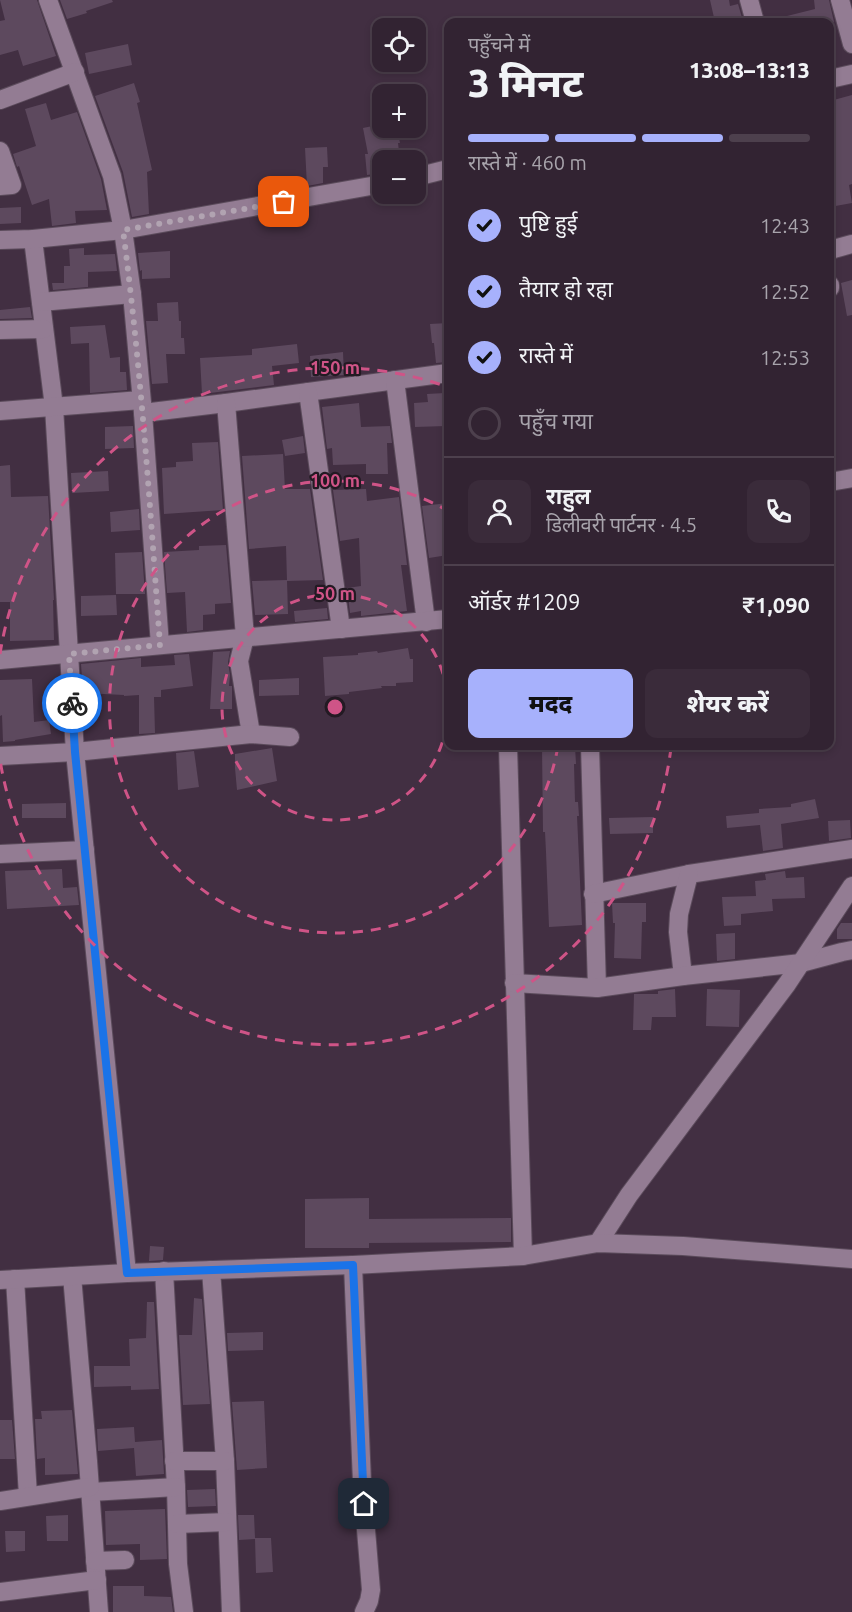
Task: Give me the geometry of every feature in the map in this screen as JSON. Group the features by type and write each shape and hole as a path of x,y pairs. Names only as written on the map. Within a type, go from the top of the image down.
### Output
{"street":[{"path":"48,0 112,176 123,230 132,294 160,645"},
{"path":"749,0 754,18"},
{"path":"840,0 852,44"},
{"path":"0,100 75,72"},
{"path":"834,78 852,74"},
{"path":"0,151 12,185 0,186"},
{"path":"426,174 444,170"},
{"path":"0,240 123,230 372,186"},
{"path":"33,239 54,407 75,752 127,1273"},
{"path":"834,249 852,244"},
{"path":"41,302 132,294"},
{"path":"0,330 44,329"},
{"path":"0,411 54,407 226,404 444,374"},
{"path":"395,380 426,622"},
{"path":"308,392 341,629"},
{"path":"226,404 245,637 239,661 251,734"},
{"path":"834,481 852,478"},
{"path":"0,660 444,620"},
{"path":"0,756 75,752 251,734 290,737"},
{"path":"508,750 523,1256"},
{"path":"591,750 597,988"},
{"path":"593,894 689,874 852,849"},
{"path":"0,854 85,850"},
{"path":"683,976 678,932 679,914 689,874"},
{"path":"598,1243 629,1195 801,963 852,886"},
{"path":"514,983 597,988 801,963 852,950"},
{"path":"28,1497 7,1280 523,1256 598,1243 683,1246 852,1259"},
{"path":"353,1265 362,1482 371,1590 364,1612"},
{"path":"211,1270 225,1461 231,1612"},
{"path":"164,1271 178,1564 184,1612"},
{"path":"72,1276 99,1612"},
{"path":"174,1461 225,1461"},
{"path":"0,1501 90,1490 176,1487"},
{"path":"177,1524 227,1521"},
{"path":"95,1561 126,1560"},
{"path":"0,1592 97,1580"}],"building":[{"path":"0,0 37,0 56,56 23,66 18,50 0,55 0,21 5,20"},
{"path":"60,0 112,0 113,2 67,19"},
{"path":"710,0 729,0 730,6 738,4 742,18 714,18"},
{"path":"814,0 829,0 833,18 779,18 815,9"},
{"path":"128,44 132,65 89,74 85,53"},
{"path":"134,83 140,102 137,103 152,170 147,172 149,214 132,217 123,172 95,96"},
{"path":"852,95 852,184 849,185 852,203 834,206 835,136 834,100"},
{"path":"46,103 51,120 77,112 101,179 107,210 75,211 76,223 52,226 49,199 32,205 13,154 36,146 25,109"},
{"path":"372,126 372,138 399,138 400,143 398,143 399,150 372,150 372,174 367,175 365,154 368,154 363,128"},
{"path":"327,147 328,167 323,167 323,183 307,186 305,148"},
{"path":"21,207 21,223 0,224 0,208"},
{"path":"84,248 84,255 115,254 117,271 88,272 88,287 53,290 52,283 64,283 64,266 70,266 69,249"},
{"path":"170,251 170,278 142,279 138,253"},
{"path":"852,280 852,315 847,316 841,283"},
{"path":"178,302 181,338 184,338 185,354 166,354 168,383 152,384 146,321 158,321 157,303"},
{"path":"30,307 32,318 0,319 0,310"},
{"path":"444,323 444,362 436,363 430,324"},
{"path":"105,325 110,358 120,357 120,372 126,372 127,390 90,393 89,343 71,344 70,327"},
{"path":"297,344 299,363 272,366 274,385 202,394 200,358 252,355 252,349"},
{"path":"343,352 344,375 311,377 310,356"},
{"path":"444,393 444,426 415,427 414,403 428,402 427,394"},
{"path":"359,403 361,427 390,426 392,443 387,443 388,474 366,474 366,464 333,465 332,448 327,449 322,407"},
{"path":"133,426 134,448 105,449 105,427"},
{"path":"303,436 305,453 285,456 282,440"},
{"path":"218,442 223,510 164,514 162,468 176,467 176,462 193,461 192,443"},
{"path":"283,454 285,489 310,489 323,580 287,581 286,546 249,549 242,456"},
{"path":"10,465 11,497 48,496 54,640 10,641 10,602 0,602 0,466"},
{"path":"108,471 109,491 72,493 71,473"},
{"path":"366,489 367,501 399,497 407,565 401,565 407,611 361,616 361,611 350,613 347,588 361,586 359,538 340,541 333,490"},
{"path":"444,503 444,556 429,558 422,506"},
{"path":"139,509 140,530 111,532 110,512"},
{"path":"226,545 231,603 215,604 215,614 203,615 203,630 187,632 185,592 167,593 164,552 199,550 199,546"},
{"path":"142,552 145,594 116,594 115,553"},
{"path":"287,580 288,614 255,615 252,581"},
{"path":"116,595 117,615 81,616 81,596"},
{"path":"327,608 328,619 295,622 294,611"},
{"path":"408,648 410,659 413,659 413,682 325,696 323,657 358,655 358,653 377,651 378,653"},
{"path":"230,651 228,662 229,686 232,686 232,709 210,709 213,652"},
{"path":"189,654 193,686 161,690 161,697 154,697 155,733 139,734 139,695 83,693 81,664 141,658 141,667 175,665 174,655"},
{"path":"299,678 299,695 259,696 259,680"},
{"path":"32,679 34,722 49,720 51,734 3,742 0,680"},
{"path":"272,748 277,781 237,790 235,754"},
{"path":"542,750 575,750 575,802 578,802 579,816 577,816 582,925 549,927 545,832 543,832"},
{"path":"194,751 199,787 178,790 176,753"},
{"path":"815,799 819,818 781,824 783,848 763,851 760,825 727,828 726,816 759,813 759,809 791,807 791,804"},
{"path":"66,803 66,818 22,818 22,804"},
{"path":"653,817 653,833 610,834 609,818"},
{"path":"850,820 851,838 829,841 828,821"},
{"path":"62,869 63,888 77,887 79,905 7,909 5,871"},
{"path":"785,871 786,878 804,877 805,898 772,899 773,911 741,914 741,925 724,926 722,897 756,896 755,881 766,880 765,874"},
{"path":"612,903 646,903 646,922 642,922 641,959 614,958 615,923 613,923"},
{"path":"841,923 852,923 852,939 837,939 837,929"},
{"path":"735,933 735,959 717,961 716,934"},
{"path":"675,989 676,1017 652,1017 651,1030 633,1030 634,994 658,994 658,991"},
{"path":"707,989 740,990 739,1027 706,1026"},
{"path":"369,1198 369,1219 511,1218 511,1242 369,1243 369,1248 305,1248 305,1199"},
{"path":"150,1246 164,1247 163,1260 149,1261"},
{"path":"194,1298 202,1299 210,1404 183,1405 179,1335 192,1335"},
{"path":"147,1302 154,1302 159,1389 131,1390 131,1386 94,1387 94,1366 130,1366 129,1339 146,1338"},
{"path":"263,1332 263,1350 228,1351 227,1333"},
{"path":"264,1401 267,1468 237,1470 232,1402"},
{"path":"72,1410 78,1474 45,1475 45,1458 37,1459 35,1419 42,1419 41,1411"},
{"path":"0,1420 12,1420 15,1459 0,1459"},
{"path":"134,1427 135,1442 162,1440 164,1474 136,1476 134,1448 98,1451 97,1429"},
{"path":"215,1489 216,1506 188,1507 187,1490"},
{"path":"165,1509 167,1559 140,1560 140,1544 106,1545 105,1511"},
{"path":"68,1515 68,1541 47,1541 46,1516"},
{"path":"238,1515 254,1515 255,1538 271,1538 273,1572 256,1573 255,1539 239,1540"},
{"path":"5,1531 25,1531 25,1551 6,1552"},
{"path":"113,1586 144,1586 144,1596 171,1597 173,1612 113,1612"}],"way so far":[{"path":"72,703 69,654 160,645 143,413 132,294 123,230 284,202"}],"route":[{"path":"72,703 127,1273 353,1265 364,1504"}]}
